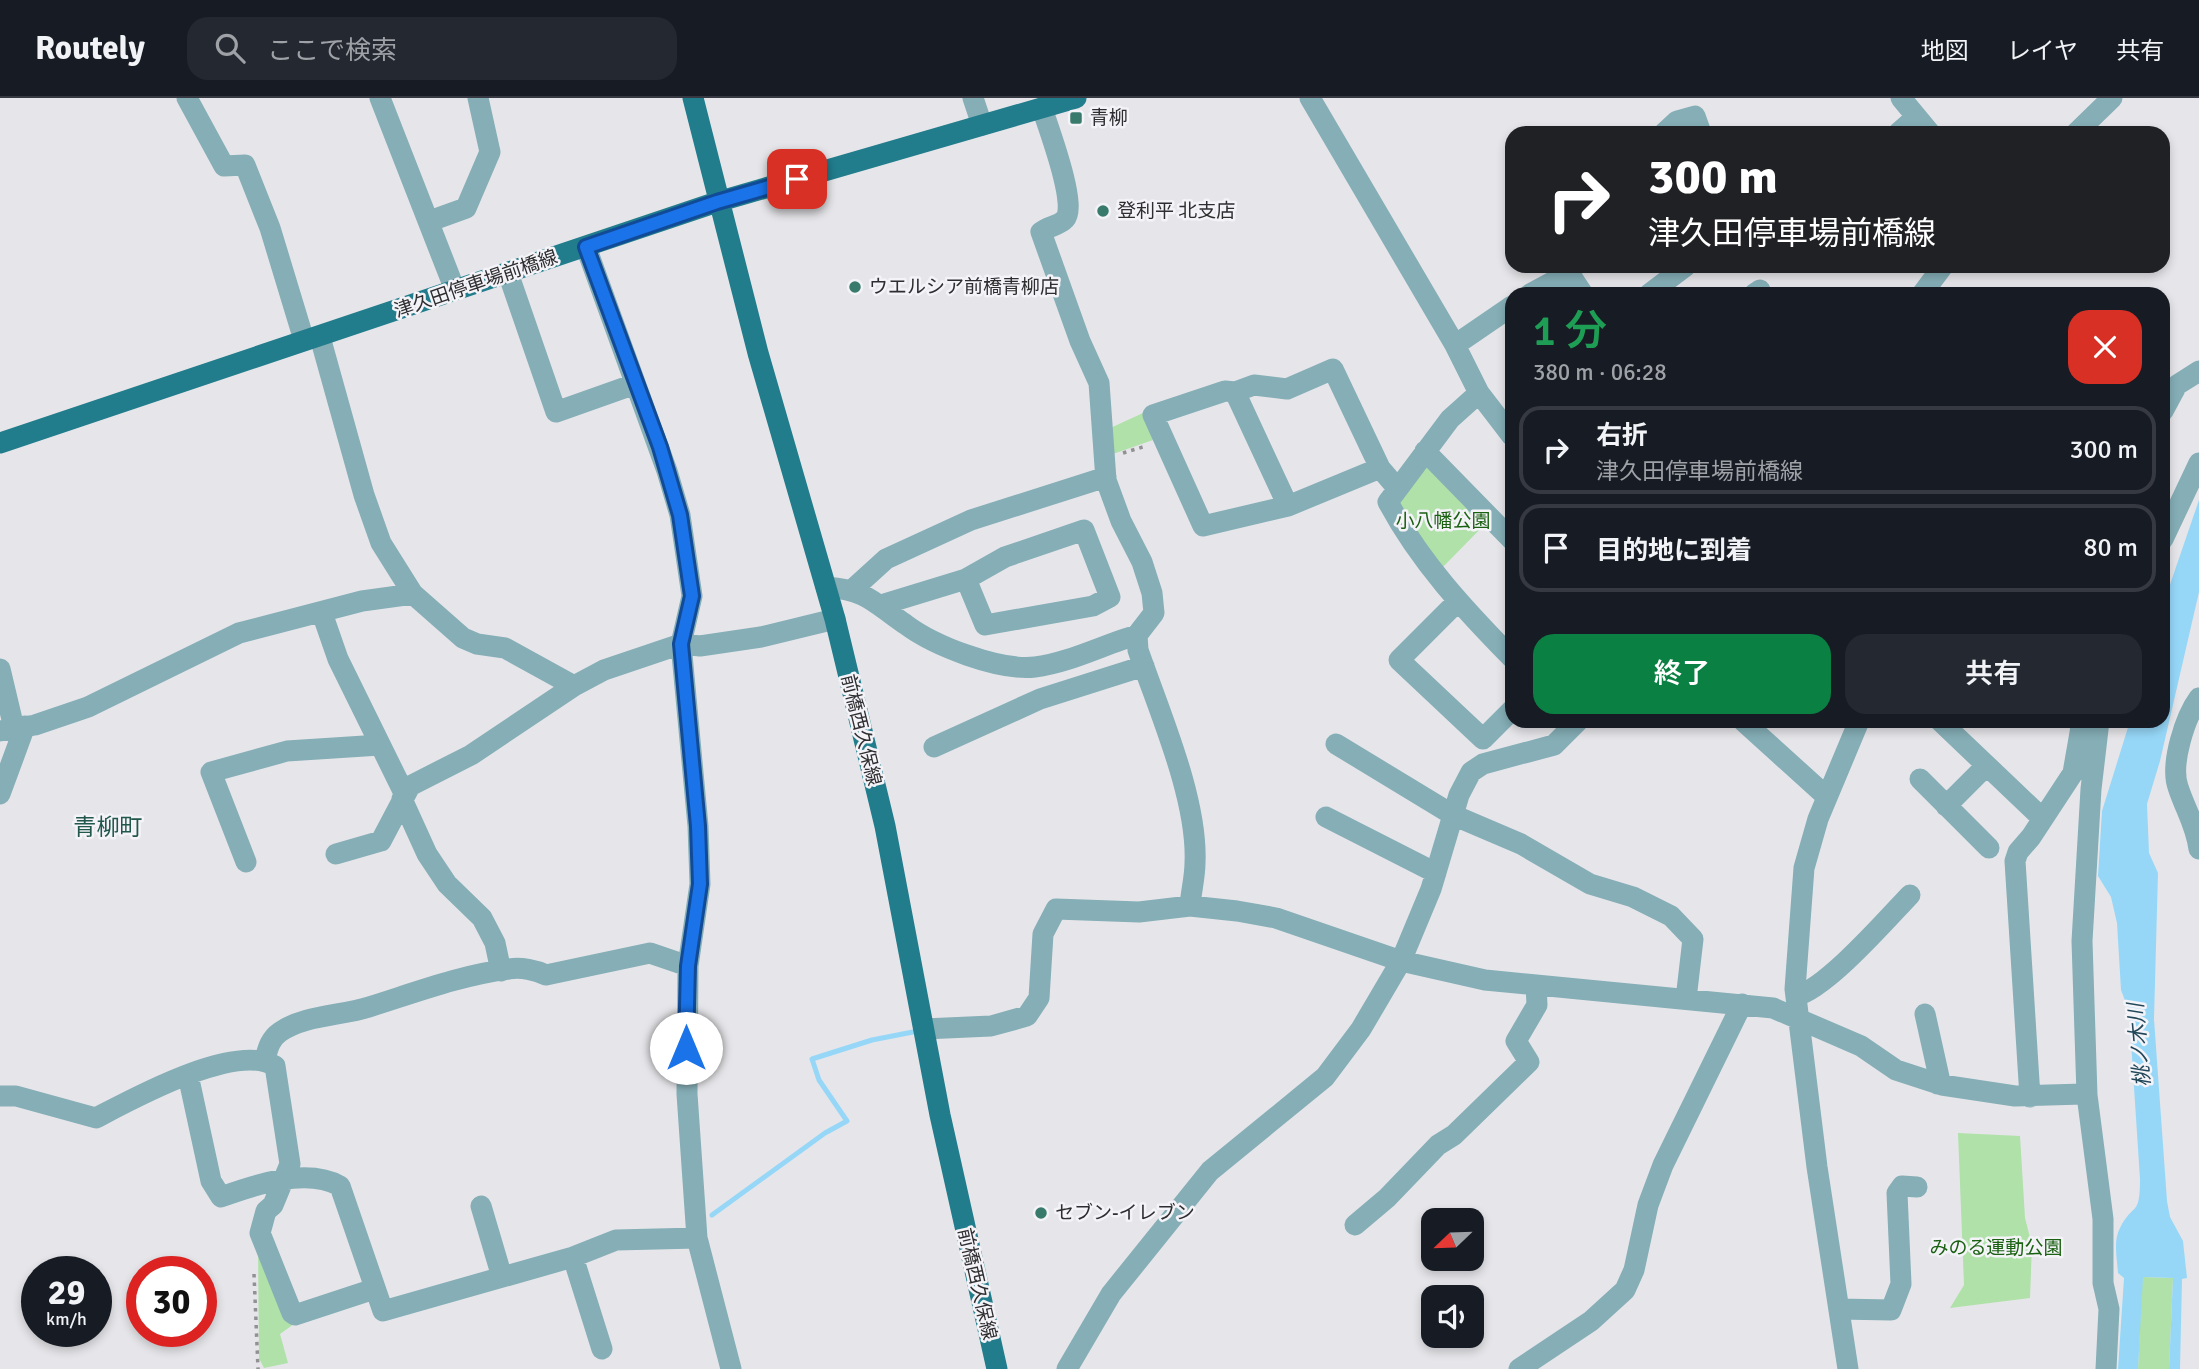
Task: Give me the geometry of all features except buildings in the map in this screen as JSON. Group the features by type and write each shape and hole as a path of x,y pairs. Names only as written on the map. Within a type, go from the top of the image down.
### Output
{"main road":[{"name":"前橋西久保線","path":"692,98 717,202 835,619 885,826 960,1211 997,1369"},
{"name":"津久田停車場前橋線","path":"0,443 717,202 1076,98"}],"street":[{"path":"187,98 224,166 245,165 312,338 381,543 413,594 463,638 477,644 505,649 574,686"},
{"path":"380,98 455,290"},
{"path":"430,221 466,208 490,152 478,98"},
{"path":"974,98 982,125"},
{"path":"1310,98 1455,345 1479,393 1505,427"},
{"path":"1901,98 1923,126"},
{"path":"2083,126 2112,98"},
{"path":"826,587 853,589 881,605 905,625 963,653 1007,664 1034,667 1137,635 1154,613 1153,593 1105,468 1099,383 1080,341 1041,232 1065,220 1069,211 1066,187 1042,108"},
{"path":"1672,126 1677,121 1695,116 1699,126"},
{"path":"1906,126 1915,118"},
{"path":"586,247 635,384 652,422 680,515 692,596 681,644 698,826 700,884 688,966 687,1094 696,1238 731,1369"},
{"path":"509,273 556,412 635,384"},
{"path":"1542,287 1567,273"},
{"path":"1658,287 1677,273"},
{"path":"1455,345 1505,311"},
{"path":"1380,468 1288,506 1203,526 1153,415 1225,391 1235,392 1254,385 1287,389 1333,369 1380,468 1397,488"},
{"path":"2170,387 2199,371"},
{"path":"1235,392 1288,506"},
{"path":"1479,393 1450,419 1388,502 1398,521 1457,602 1505,652"},
{"path":"1425,451 1505,533"},
{"path":"2170,524 2199,463"},
{"path":"853,589 887,559 971,520 1105,468"},
{"path":"881,605 966,579 1005,557 1084,530 1110,597 1093,606 985,625 966,579"},
{"path":"13,729 88,707 239,633 362,601 413,594"},
{"path":"1457,602 1399,660 1483,739 1505,717"},
{"path":"322,613 338,659 380,745 427,854 447,884 482,918 495,943 501,971"},
{"path":"336,854 381,841 410,786 471,755 574,686 604,670 681,644 700,646 761,637 835,619"},
{"path":"1137,635 1190,817 1196,862 1189,906"},
{"path":"934,747 1040,699 1144,666"},
{"path":"0,669 13,729 0,794"},
{"path":"2199,698 2184,723 2176,778 2195,824 2199,849"},
{"path":"1067,1369 1111,1294 1210,1171 1325,1077 1361,1029 1401,961 1436,873 1458,795 1471,772 1483,764 1554,745 1571,728"},
{"path":"1751,728 1827,797"},
{"path":"1848,1369 1796,996 1804,868 1827,797 1856,728"},
{"path":"1947,728 2042,818"},
{"path":"2030,1097 2015,861 2073,773 2081,728"},
{"path":"2098,728 2091,789 2082,941 2087,1096 2103,1219 2103,1283 2109,1309 2106,1369"},
{"path":"1336,744 1453,815 1521,844 1590,884 1633,897 1671,916 1693,939 1686,999"},
{"path":"246,862 212,772 287,751 380,745"},
{"path":"1946,806 1986,766"},
{"path":"1920,779 1989,848"},
{"path":"1326,817 1436,873"},
{"path":"1796,996 1807,992 1857,950 1910,895"},
{"path":"925,1029 991,1027 1027,1016 1039,998 1043,934 1056,909 1139,912 1189,906 1276,918 1401,961 1485,980 1773,1008 1799,1022 1861,1046 1896,1070 1937,1084 2030,1097 2087,1096"},
{"path":"265,1059 269,1044 281,1031 368,1007 398,995 501,971 538,971 546,975 650,953 688,966"},
{"path":"1355,1225 1387,1199 1438,1145 1454,1135 1529,1062 1516,1041 1537,1005 1536,985"},
{"path":"1519,1369 1591,1321 1625,1290 1634,1270 1648,1205 1663,1166 1742,1004"},
{"path":"1924,1014 1939,1077 1937,1084"},
{"path":"0,1096 16,1097 96,1118 126,1101 210,1066 265,1059 275,1066 290,1164 286,1180 273,1205 266,1211 260,1233 292,1313 295,1315 373,1289"},
{"path":"188,1075 211,1181 221,1198 271,1180 329,1179 340,1186 373,1289 383,1311 573,1257 616,1240 696,1238"},
{"path":"1839,1309 1891,1310 1901,1284 1896,1193 1902,1186 1917,1186"},
{"path":"481,1206 502,1277"},
{"path":"573,1257 602,1349"}],"path":[{"path":"1105,468 1163,440"},
{"path":"254,1272 258,1369"}],"green space":[{"path":"1143,413 1153,440 1110,455 1106,430"},
{"name":"小八幡公園","path":"1427,458 1488,521 1442,568 1393,501"},
{"name":"みのる運動公園","path":"1958,1133 2020,1136 2025,1218 2032,1245 2030,1298 1950,1308 1964,1285"},
{"path":"258,1244 294,1324 280,1334 288,1363 264,1368 259,1358"},
{"path":"2142,1277 2173,1278 2169,1369 2138,1369"}],"water":[{"path":"2199,500 2199,592 2170,718 2170,585"},
{"name":"桃ノ木川","path":"2128,728 2168,728 2147,804 2149,853 2158,873 2154,1019 2167,1201 2170,1217 2183,1241 2187,1278 2182,1279 2180,1369 2169,1369 2173,1278 2143,1277 2138,1369 2118,1369 2124,1278 2118,1273 2117,1238 2125,1220 2137,1205 2140,1179 2129,1011 2121,990 2117,923 2111,897 2098,876 2102,811"}],"waterway":[{"path":"712,1215 825,1133 847,1121 819,1080 812,1059 872,1040 918,1031"}],"place":[{"name":"青柳","path":"1076,118"},
{"name":"登利平 北支店","path":"1103,211"},
{"name":"ウエルシア前橋青柳店","path":"855,287"},
{"name":"セブン-イレブン","path":"1041,1213"}],"district":[{"name":"青柳町","path":"108,827"}],"route":[{"path":"686,1048 688,966 700,884 698,826 681,644 692,596 680,515 660,447 586,247 717,202 797,179"}]}
